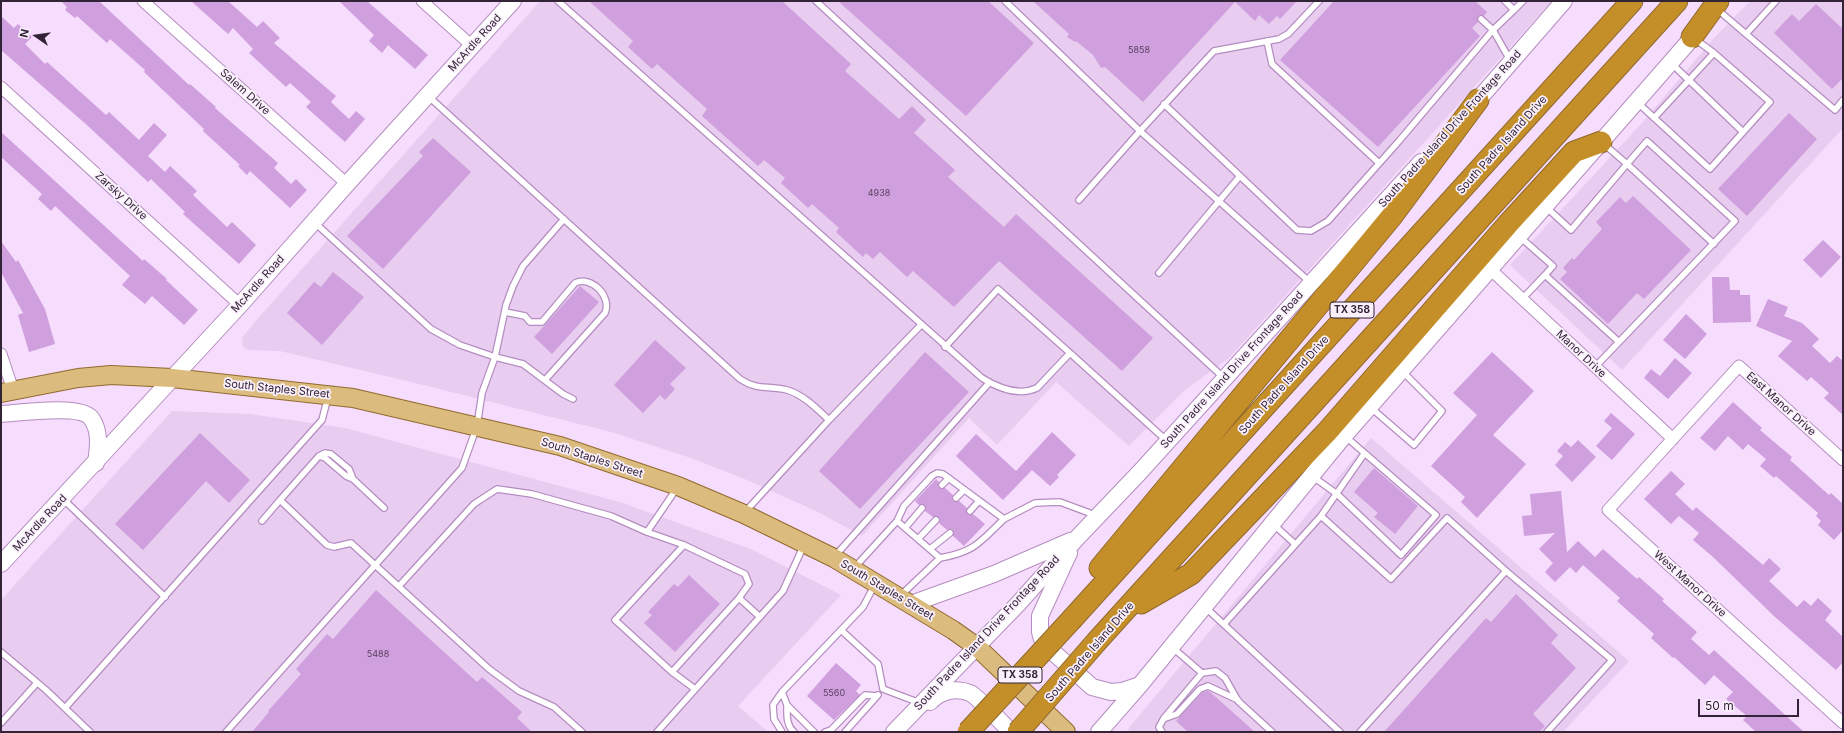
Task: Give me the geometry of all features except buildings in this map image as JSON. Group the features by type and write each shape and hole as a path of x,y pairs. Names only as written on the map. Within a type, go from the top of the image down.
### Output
{"highway":[{"name":"South Padre Island Drive","path":"968,732 1632,1"},
{"name":"South Padre Island Drive","path":"1018,732 1098,640 1677,1"},
{"path":"1692,37 1721,4"},
{"path":"1073,618 1094,575 1392,216 1478,100"},
{"path":"1123,614 1191,574 1326,433 1508,224 1574,152 1601,142"}],"main road":[{"name":"McArdle Road","path":"1,564 96,463 240,305 512,1"},
{"name":"South Padre Island Drive Frontage Road","path":"894,732 1018,604 1478,100 1564,1"},
{"path":"1099,732 1140,685 1344,436 1692,37"},
{"name":"South Staples Street","path":"7,391 78,378 111,375 172,378 353,398 560,446 678,486 744,514 834,558 952,630 977,648 1066,732"},
{"path":"1,414 66,410 81,411 90,417 95,425 98,444 96,463"},
{"path":"905,601 994,574 1077,538"},
{"path":"1077,538 1040,616 1040,632 1043,643 1092,687 1110,692 1122,691 1140,685"},
{"path":"902,732 937,695 954,690 971,693 1011,732"}],"street":[{"name":"Salem Drive","path":"143,1 347,184"},
{"path":"422,1 472,46"},
{"name":"Zarsky Drive","path":"1,87 240,305"},
{"name":"Manor Drive","path":"1490,269 1673,439"},
{"path":"1,354 7,391"},
{"name":"East Manor Drive","path":"1673,439 1739,366 1843,460"},
{"name":"West Manor Drive","path":"1673,439 1608,510 1843,722"}],"lane":[{"path":"558,1 945,347 989,383 1015,391 1031,391 1037,388 1070,353"},
{"path":"816,1 1224,378"},
{"path":"1005,1 1140,131 1311,283"},
{"path":"1079,200 1164,104 1214,51 1267,41 1288,34 1319,1"},
{"path":"1505,1 1514,10"},
{"path":"1164,104 1297,230 1311,231 1328,222 1493,30 1523,1"},
{"path":"1746,34 1776,1"},
{"path":"1721,4 1746,34 1835,110 1843,100"},
{"path":"1480,19 1493,30 1511,62"},
{"path":"1636,102 1710,169 1770,102 1714,53 1692,37"},
{"path":"1267,41 1272,64 1379,163"},
{"path":"1654,118 1714,53"},
{"path":"1670,62 1743,132"},
{"path":"427,95 740,379 749,385 758,388 788,390 811,402 829,420"},
{"path":"1544,206 1571,230 1647,141 1735,221 1595,367"},
{"path":"1601,142 1714,244"},
{"path":"1159,273 1240,176"},
{"path":"226,732 462,468 477,426 482,393 495,357 504,312 512,286 523,266 564,219"},
{"path":"314,221 431,329 458,344 495,357 523,364 563,394 573,399"},
{"path":"1518,236 1553,266 1522,299"},
{"path":"1545,275 1619,342"},
{"path":"504,312 525,316 530,322 542,322 575,283 580,280 589,281 606,298 608,304 605,313 545,380"},
{"path":"945,347 998,289 1167,441"},
{"path":"744,514 829,420 921,325"},
{"path":"1369,407 1414,445 1442,411 1401,370"},
{"path":"834,558 989,383"},
{"path":"65,708 322,420 328,395"},
{"path":"1312,476 1336,494 1401,555 1436,515 1344,436"},
{"path":"1224,624 1321,516 1364,454"},
{"path":"262,521 319,456 325,458 346,476 354,479 384,508"},
{"path":"853,569 896,521 904,506 932,476 938,473 949,478 1004,519"},
{"path":"942,485 949,478"},
{"path":"647,532 678,486"},
{"path":"399,586 474,504 497,488 532,494 611,516 647,532 684,545 745,574 749,584 739,598 672,672"},
{"path":"956,498 964,490"},
{"path":"63,498 165,597"},
{"path":"280,500 327,545 334,547 351,543 489,669 519,691 554,707 582,732"},
{"path":"970,511 979,501"},
{"path":"905,601 940,558 960,555 977,546 1004,519 1035,503 1060,502 1097,516"},
{"path":"905,528 922,508"},
{"path":"1321,516 1391,579 1447,518 1506,571 1612,660 1547,732"},
{"path":"918,540 936,520"},
{"path":"896,521 940,558"},
{"path":"1272,524 1295,544"},
{"path":"930,549 950,533"},
{"path":"657,732 783,591 805,543"},
{"path":"684,545 615,620 672,672 695,689"},
{"path":"1360,732 1506,571"},
{"path":"782,732 774,719 773,705 782,692 863,608 876,583"},
{"path":"739,598 760,617"},
{"path":"1204,606 1340,732"},
{"path":"841,630 878,664 883,689"},
{"path":"1172,646 1202,673"},
{"path":"1,652 90,732"},
{"path":"1162,732 1159,727 1164,718 1202,673 1216,672 1225,678 1238,701"},
{"path":"1,723 36,684"},
{"path":"1164,718 1177,714 1200,689 1208,686 1238,701 1272,732"},
{"path":"845,732 883,689"},
{"path":"883,689 921,703"},
{"path":"782,692 786,705 787,719 790,728 794,732"},
{"path":"825,732 831,730 864,694 877,696"},
{"path":"786,705 814,732"}],"shaded area":[{"path":"540,1 1552,1 1229,358 1185,390 1129,446 1056,382 997,445 969,418 862,536 816,511 747,480 691,458 611,432 280,351 248,350 243,347 242,338 254,323"},
{"path":"1750,1 1843,1 1843,128 1622,370 1510,265 1641,124 1714,38"},
{"path":"172,411 250,414 345,428 623,503 753,550 841,595 738,706 768,732 1,732 1,600"},
{"path":"1371,438 1629,661 1563,732 1130,732 1128,729"}]}
